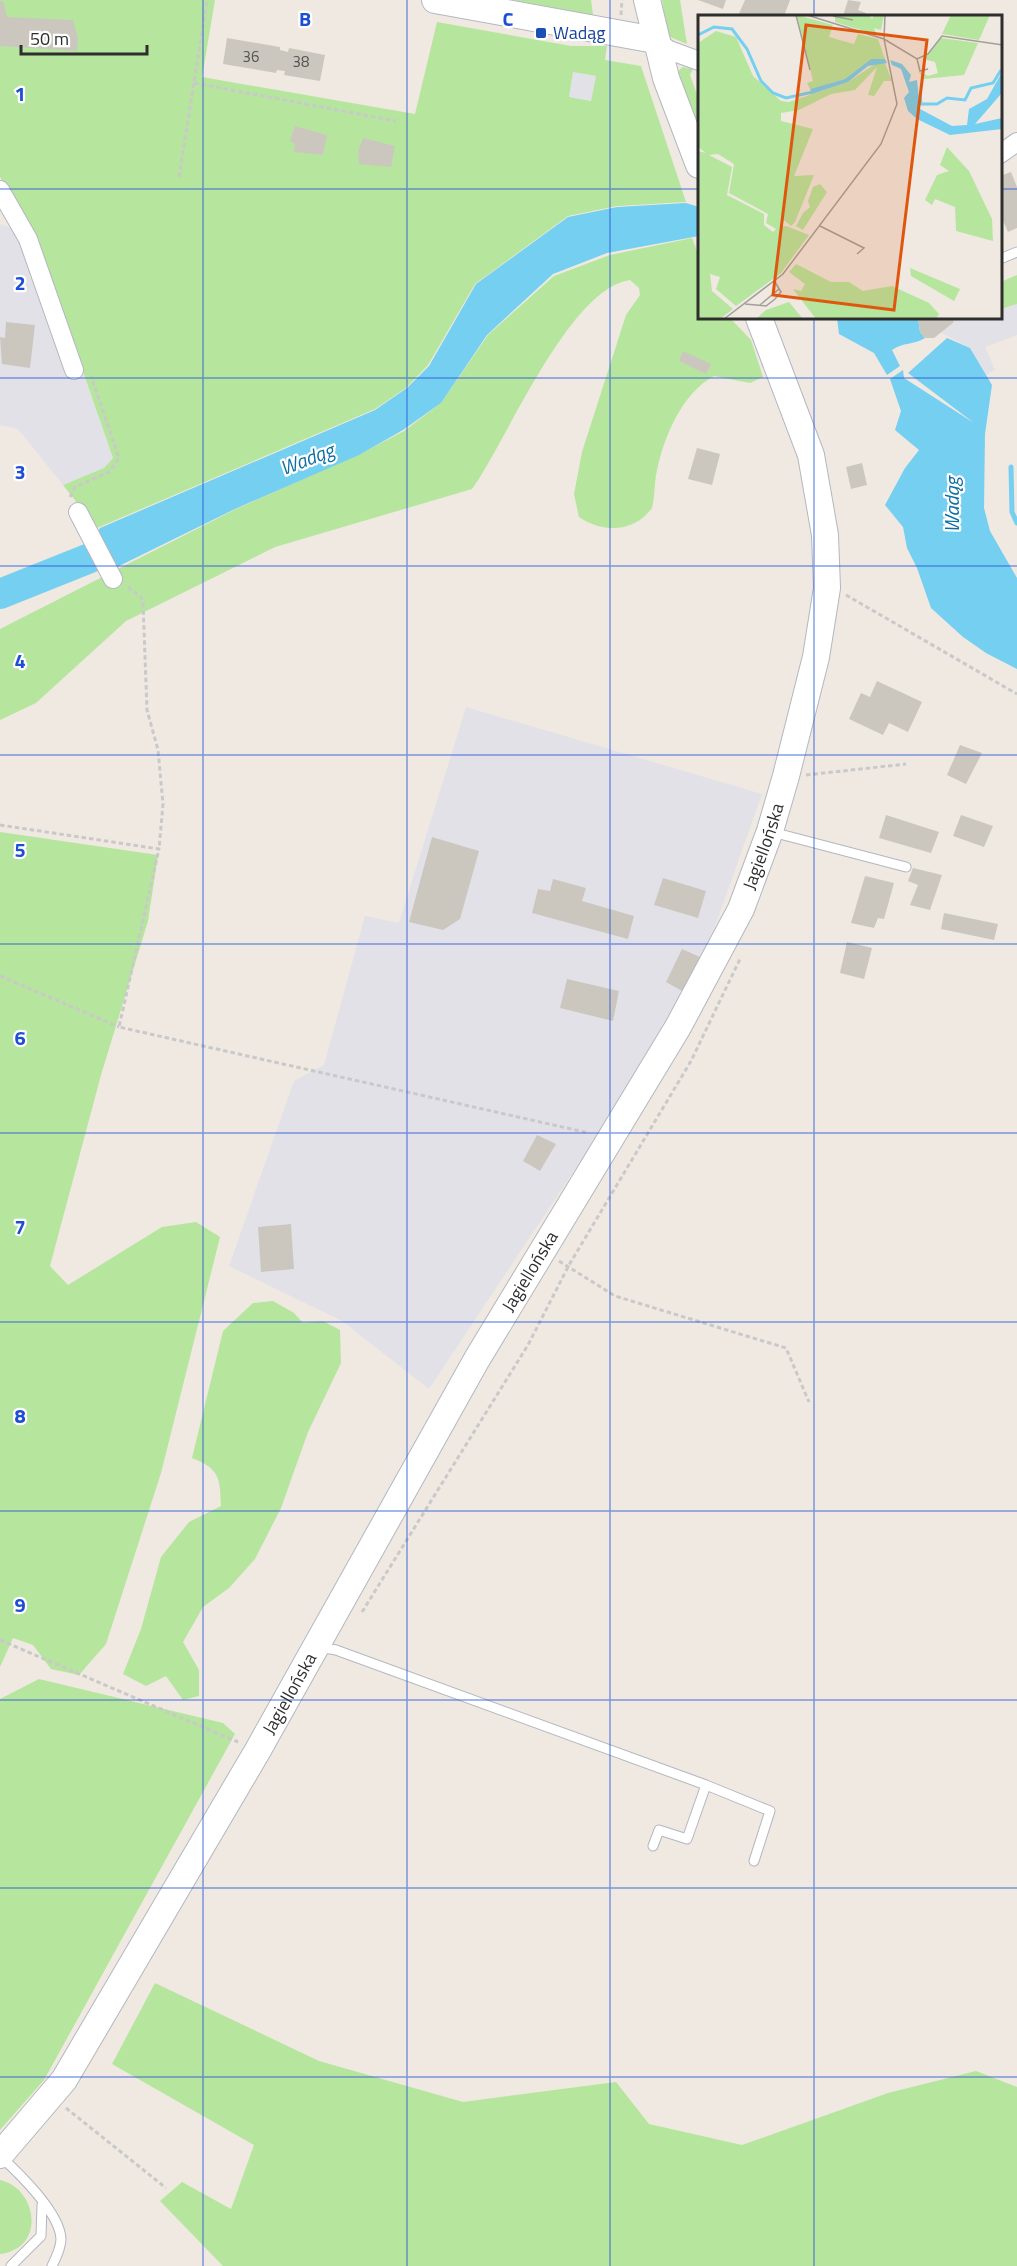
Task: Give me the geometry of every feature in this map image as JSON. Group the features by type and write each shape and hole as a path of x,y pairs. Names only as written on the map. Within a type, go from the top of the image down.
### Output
{"street":[{"path":"435,0 655,40 669,50 698,61"},
{"path":"648,0 655,40 666,78 698,162"},
{"path":"1002,153 1017,142"},
{"path":"0,190 28,239 74,370"},
{"name":"Jagiellońska","path":"0,2156 64,2080 258,1750 477,1359 678,1028 741,909 770,831 786,776 816,657 827,588 825,536 811,455 760,320"},
{"path":"78,512 113,579"}],"lane":[{"path":"1002,258 1017,252"},
{"path":"770,831 906,867"},
{"path":"316,1646 336,1650 706,1785 770,1811 754,1861"},
{"path":"653,1846 659,1830 687,1839 706,1785"},
{"path":"0,2156 14,2169 57,2222 61,2238 52,2266"},
{"path":"11,2266 41,2236 43,2222 41,2203"}],"path":[{"path":"179,177 207,0"},
{"path":"194,83 396,121"},
{"path":"113,579 137,593 143,602 147,710 158,750 163,804 159,849 119,1027"},
{"path":"827,588 839,591 1017,694"},
{"path":"786,776 906,764"},
{"path":"0,825 159,849"},
{"path":"355,1621 528,1345 569,1265 691,1061 742,954"},
{"path":"0,976 119,1027 612,1138"},
{"path":"541,1254 569,1265 615,1296 786,1348 809,1402"},
{"path":"0,1640 258,1750"},
{"path":"50,2096 166,2188"}],"shaded area":[{"path":"573,72 596,76 591,101 569,97"},
{"path":"0,224 36,236 113,458 104,468 63,485 18,429 0,425"},
{"path":"1017,304 1017,335 985,347 995,370 986,375 970,348 940,332 954,322 953,320 1002,320 1002,309"},
{"path":"466,707 762,794 717,921 698,966 601,1130 429,1389 342,1321 229,1266 294,1081 324,1065 365,916 399,923"}],"green space":[{"path":"0,0 215,0 202,77 415,114 437,22 571,46 607,46 605,60 641,66 686,202 617,206 568,216 475,284 428,365 406,388 375,409 97,528 63,485 104,468 113,458 36,236 0,177","holes":["573,72 596,76 591,101 569,97"]},
{"path":"512,0 591,0 593,15"},
{"path":"662,0 680,0 687,44 668,36"},
{"path":"683,67 693,69 690,75 698,97 698,127 678,71"},
{"path":"692,238 698,253 698,320 732,320 751,340 763,377 750,383 714,376 693,393 676,417 664,444 656,475 652,508 645,516 627,526 607,528 598,526 579,517 574,494 582,452 626,315 640,295 639,288 630,280 607,289 584,309 562,337 472,489 275,547 126,621 36,703 0,720 0,629 236,509 360,454 404,431 441,403 488,335 554,276 610,255"},
{"path":"1017,275 1017,304 1002,309 1002,278 1003,281"},
{"path":"0,832 158,855 148,921 101,1075 50,1266 68,1285 162,1227 196,1222 220,1237 161,1473 106,1644 79,1675 51,1669 33,1645 13,1638 0,1667"},
{"path":"273,1301 294,1313 303,1323 323,1321 340,1330 341,1363 308,1432 281,1508 255,1559 229,1588 203,1607 183,1642 199,1670 199,1696 183,1700 166,1676 146,1686 123,1674 141,1629 161,1557 189,1522 221,1506 217,1476 208,1466 192,1458 223,1331 253,1303"},
{"path":"39,1679 223,1723 235,1734 44,2080 0,2130 0,1699"},
{"path":"155,1983 319,2061 463,2102 616,2082 649,2124 742,2145 888,2093 976,2071 1017,2087 1017,2266 223,2266 160,2201 182,2182 231,2209 254,2145 112,2064"},
{"path":"0,2180 13,2185 22,2194 29,2205 32,2218 25,2241 15,2249 0,2254"}],"water":[{"path":"686,203 698,207 698,236 607,253 553,274 487,335 441,403 403,430 359,455 235,509 117,567 98,532 100,528 375,410 407,388 429,366 476,284 568,217 617,207"},
{"path":"837,320 918,320 920,332 925,338 892,350 900,366 887,375 874,353 839,334"},
{"path":"947,338 970,348 992,385 985,434 984,508 990,531 1017,578 1017,669 986,653 963,637 931,608 917,568 907,548 903,527 885,505 905,468 919,450 895,430 901,411 890,379 903,370 904,378 974,423 908,373"}],"building":[{"path":"698,0 726,0 723,9"},
{"path":"745,0 790,0 784,15 738,15"},
{"path":"848,0 861,2 858,10 866,13 865,15 843,15"},
{"path":"3,1 7,17 73,20 78,37 77,51 0,46 0,2"},
{"path":"227,38 280,47 280,50 288,52 289,48 325,55 320,81 284,75 285,71 277,70 276,73 223,64"},
{"path":"295,126 327,135 323,155 294,152 295,144 290,141"},
{"path":"363,138 395,146 391,167 359,164 358,152"},
{"path":"1011,172 1017,187 1017,228 1008,232 1002,218 1002,175"},
{"path":"918,320 953,320 954,322 934,338 925,338 920,332"},
{"path":"6,322 35,325 30,368 2,364 0,337 5,338"},
{"path":"683,351 711,364 706,374 679,361"},
{"path":"697,448 720,454 712,485 688,479"},
{"path":"862,463 867,485 851,489 846,467"},
{"path":"877,681 922,702 908,732 889,723 883,735 849,719 861,693 870,697"},
{"path":"960,745 982,753 966,784 947,775"},
{"path":"886,815 939,832 931,853 879,838"},
{"path":"961,815 993,826 984,847 953,836"},
{"path":"432,837 479,851 460,919 443,930 409,922"},
{"path":"913,868 942,875 930,910 910,905 918,885 908,881"},
{"path":"865,876 894,883 884,919 878,918 874,928 851,923"},
{"path":"663,878 706,891 698,918 654,905"},
{"path":"553,879 586,888 582,901 634,916 628,939 532,913 538,889 550,891"},
{"path":"944,913 998,924 994,940 941,929"},
{"path":"847,942 872,948 864,979 840,973"},
{"path":"682,949 700,957 682,991 666,982"},
{"path":"567,979 619,991 613,1021 560,1008"},
{"path":"537,1135 556,1144 540,1171 523,1161"},
{"path":"291,1224 294,1269 261,1272 258,1227"}],"waterway":[{"path":"1011,467 1012,512 1017,523"},
{"name":"Wadąg","path":"0,594 130,542"}],"place":[{"name":"Wadąg","path":"541,33"}]}
